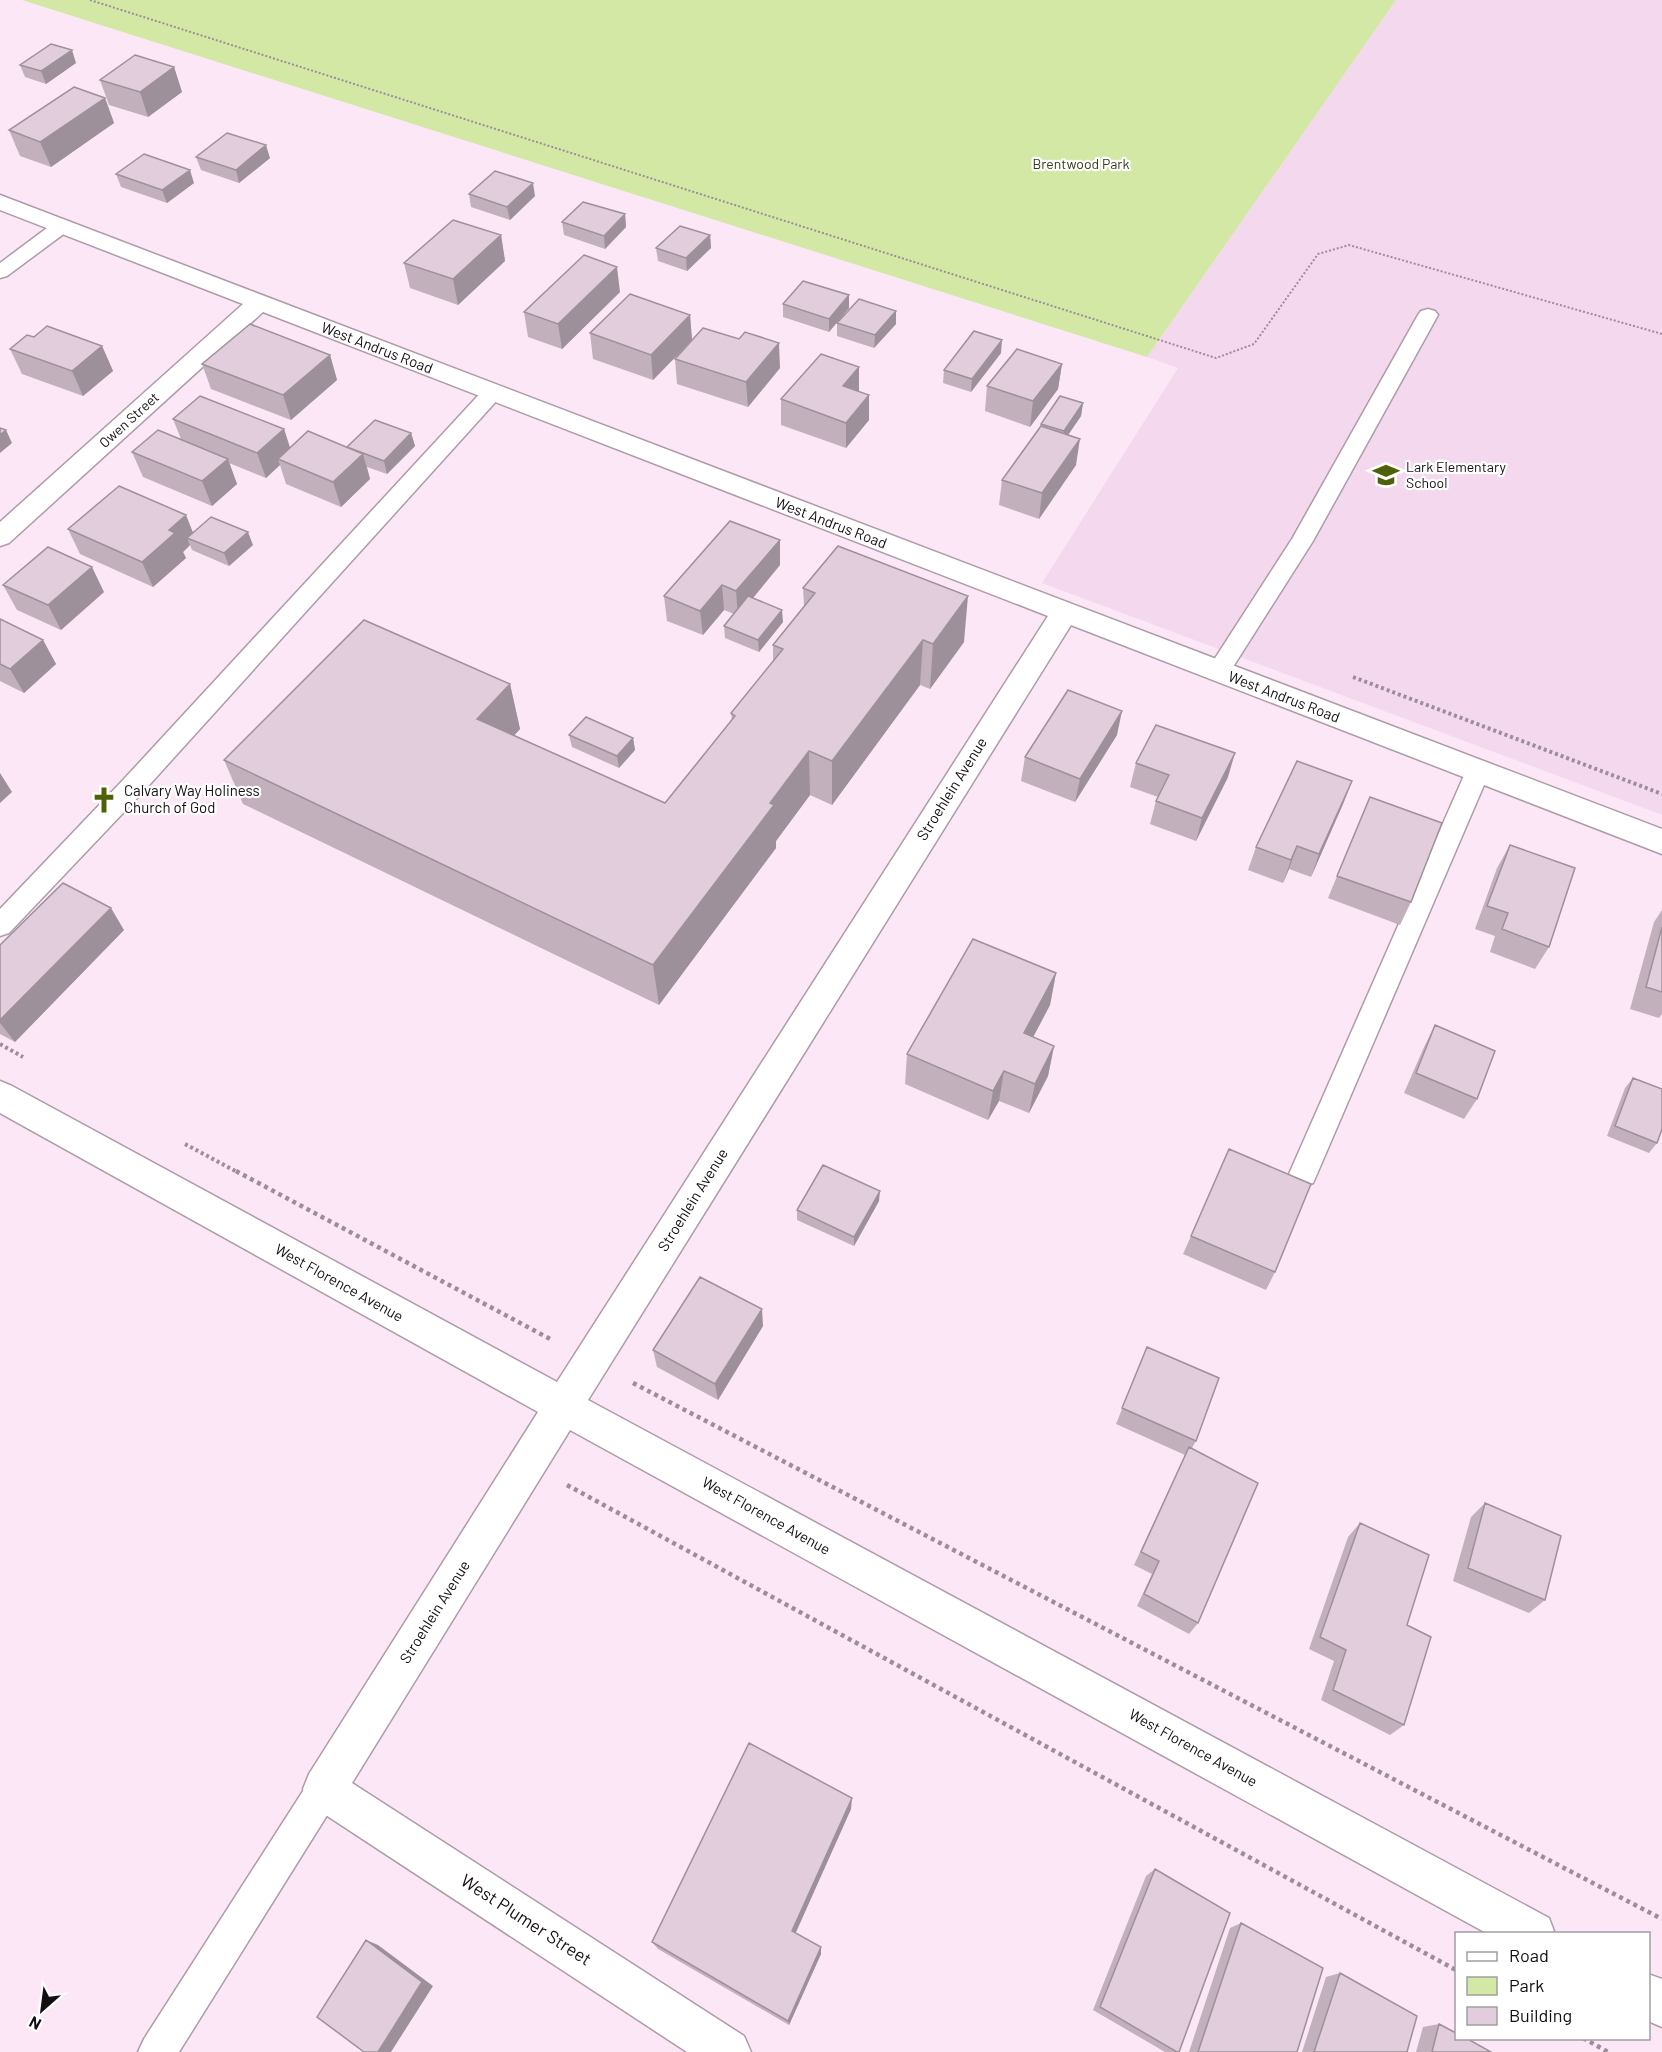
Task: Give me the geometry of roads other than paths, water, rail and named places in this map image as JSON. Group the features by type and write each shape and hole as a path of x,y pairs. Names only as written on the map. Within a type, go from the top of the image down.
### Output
{"street":[{"name":"West Andrus Road","path":"0,202 1662,842"},
{"name":"Owen Street","path":"0,537 259,303"},
{"name":"Stroehlein Avenue","path":"324,1789 1064,612"},
{"name":"West Florence Avenue","path":"0,1096 563,1406 1529,1932"},
{"name":"West Plumer Street","path":"324,1789 728,2052"}],"lane":[{"path":"0,272 62,226"},
{"path":"1218,672 1243,636 1350,460 1428,315"},
{"path":"0,926 133,786 493,392"},
{"path":"1303,1174 1478,771"},
{"path":"157,2052 324,1789"}],"place":[{"name":"Lark Elementary School","path":"1386,475"},
{"name":"Calvary Way Holiness Church of God","path":"104,800"}],"park label":[{"name":"Brentwood Park","path":"1081,164"}]}
